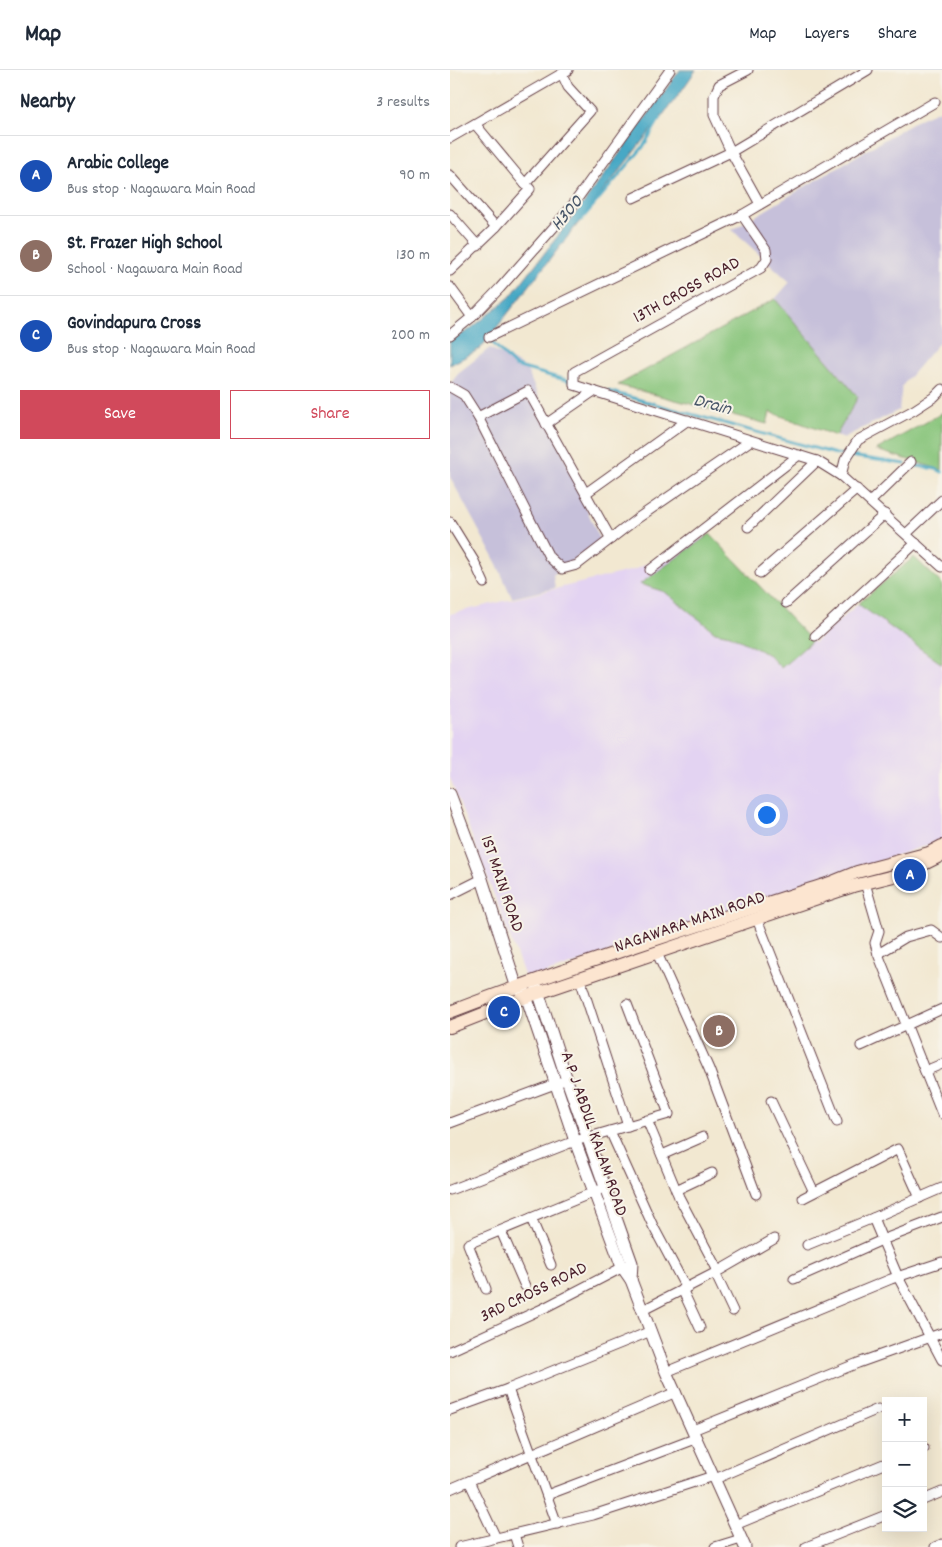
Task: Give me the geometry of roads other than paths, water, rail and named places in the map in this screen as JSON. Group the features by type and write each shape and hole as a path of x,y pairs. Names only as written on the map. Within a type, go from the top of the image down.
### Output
{"main road":[{"path":"450,1012 613,953 831,888 857,872 929,853 942,846"},
{"name":"NAGAWARA MAIN ROAD","path":"450,1027 526,997 756,920 831,888 865,883 906,873 942,855"}],"street":[{"path":"450,335 472,317 500,288 569,210 670,70"},
{"path":"748,70 718,85 714,96 714,115 731,152 760,204"},
{"path":"633,198 731,152 868,70"},
{"path":"450,138 565,72 568,87 590,112 525,184"},
{"path":"489,337 742,215 935,102"},
{"path":"450,271 478,246 530,188 475,124"},
{"path":"450,175 496,227"},
{"path":"450,214 478,246"},
{"name":"13TH CROSS ROAD","path":"594,391 574,385 574,372 761,268 766,259 766,250 742,215"},
{"path":"450,287 472,317"},
{"path":"450,387 464,395 478,417 549,557 562,569 577,565 646,513 750,440"},
{"path":"841,476 845,460 858,440 914,410 934,397 942,389"},
{"path":"478,417 528,391 611,539"},
{"path":"546,424 594,391 817,461 857,489 941,565"},
{"path":"586,493 688,420"},
{"path":"650,570 800,455"},
{"path":"748,527 817,461"},
{"path":"871,501 911,462"},
{"path":"760,573 857,489"},
{"path":"906,534 942,500"},
{"path":"786,603 885,514"},
{"path":"450,522 474,561 484,583"},
{"path":"815,636 916,543"},
{"name":"1ST MAIN ROAD","path":"450,794 454,817 482,879 525,984 539,993"},
{"path":"450,895 482,879"},
{"path":"865,883 879,932 875,943 878,954 942,1114"},
{"path":"756,920 837,1122"},
{"path":"878,954 906,937 931,930 942,938"},
{"path":"657,953 709,1069 756,1194"},
{"path":"580,979 628,1126"},
{"name":"A P J ABDUL KALAM ROAD","path":"525,984 526,997 588,1138 600,1190"},
{"name":"A P J ABDUL KALAM ROAD","path":"539,993 576,1142 600,1190 631,1280 666,1372 743,1543"},
{"path":"450,1190 576,1142 669,1114 627,1004"},
{"path":"861,1046 908,1026 942,1008"},
{"path":"925,1070 942,1064"},
{"path":"450,1123 562,1081"},
{"path":"772,1101 814,1192"},
{"path":"647,1120 676,1190 733,1311"},
{"path":"610,1131 684,1289 700,1328"},
{"path":"662,1155 703,1137"},
{"path":"803,1198 898,1149 920,1198"},
{"path":"676,1190 712,1173"},
{"path":"807,1245 942,1188"},
{"path":"486,1289 468,1244 600,1190"},
{"path":"794,1279 882,1240 942,1217"},
{"path":"531,1218 551,1265"},
{"path":"873,1218 898,1277 942,1360"},
{"path":"501,1231 525,1286"},
{"path":"643,1310 774,1239"},
{"path":"666,1372 898,1277 942,1262"},
{"name":"3RD CROSS ROAD","path":"450,1351 544,1308 627,1265"},
{"path":"450,1410 508,1389 651,1330"},
{"path":"546,1495 695,1434 858,1363 942,1333"},
{"path":"508,1389 557,1524"},
{"path":"450,1489 676,1392"},
{"path":"459,1547 593,1515 714,1478 878,1409"},
{"path":"735,1525 882,1465"},
{"path":"469,1481 496,1538"},
{"path":"927,1498 942,1492"},
{"path":"806,1547 882,1517"},
{"path":"514,1534 518,1547"},
{"path":"715,1547 743,1543"},
{"path":"935,1547 942,1544"}],"water":[{"path":"680,70 696,70 480,349 450,365 450,341 469,330 510,297 586,200"}],"waterway":[{"name":"H300","path":"581,220 643,147 660,118"},
{"name":"Drain","path":"488,338 515,366 573,382"},
{"name":"Drain","path":"608,391 836,454 905,464"},
{"name":"Drain","path":"911,465 936,469 942,472"}],"place":[{"name":"Arabic College","path":"910,875"},
{"name":"Govindapura Cross","path":"504,1012"},
{"name":"St. Frazer High School","path":"719,1031"}]}
